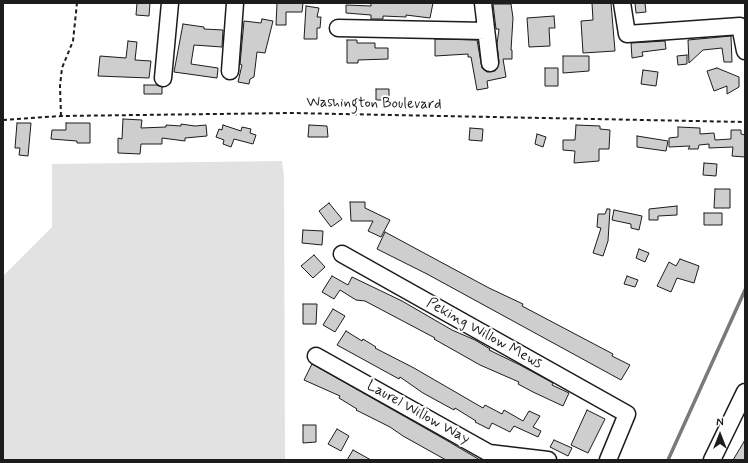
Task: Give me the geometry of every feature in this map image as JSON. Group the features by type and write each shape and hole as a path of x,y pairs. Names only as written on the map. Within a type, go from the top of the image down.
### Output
{"street":[{"path":"163,78 170,3"},
{"path":"230,71 235,3"},
{"path":"483,3 490,63"},
{"path":"622,3 627,34 740,26 745,51"},
{"path":"338,28 486,31"},
{"name":"Peking Willow Mews","path":"342,254 627,414 608,460"},
{"name":"Laurel Willow Way","path":"316,356 489,453 548,460"},
{"path":"712,460 745,392"}],"path":[{"path":"61,116 60,86 62,68 73,41 77,3"},
{"name":"Washington Boulevard","path":"3,120 61,116 291,113 745,122"}],"shaded area":[{"path":"282,161 284,177 285,460 3,460 3,276 52,227 52,164"}],"building":[{"path":"137,3 150,3 149,16 136,15"},
{"path":"277,3 303,3 302,12 286,12 286,25 276,25"},
{"path":"371,3 433,3 430,18 406,15 406,17 383,16 383,19 371,19 371,15 346,13 346,5 371,6"},
{"path":"592,3 611,3 615,51 583,53 581,21 593,20"},
{"path":"635,3 645,3 646,12 636,13"},
{"path":"493,4 511,4 513,18 511,50 512,59 503,59 506,77 487,81 488,88 477,90 471,57 468,57 468,54 435,56 435,39 477,40 482,68 487,72 495,71 499,62 497,44 499,29 496,29"},
{"path":"306,6 319,8 317,17 321,17 320,28 317,28 317,39 304,39"},
{"path":"554,16 555,28 549,28 550,46 529,47 527,18"},
{"path":"262,19 273,21 265,53 257,52 254,77 250,79 249,84 238,82 242,65 240,64 244,21 261,23"},
{"path":"183,24 204,27 204,29 223,30 222,47 194,45 191,64 218,68 217,78 174,72"},
{"path":"731,36 732,62 724,62 722,48 703,50 689,63 688,40"},
{"path":"347,40 357,40 357,43 375,43 375,48 388,48 388,59 358,60 358,63 347,63"},
{"path":"128,41 137,42 135,60 151,61 149,78 98,76 100,56 126,58"},
{"path":"665,41 666,49 642,52 643,56 632,58 631,43"},
{"path":"687,55 687,64 678,65 677,56"},
{"path":"563,56 589,56 589,71 563,73"},
{"path":"545,68 558,68 558,86 545,86"},
{"path":"717,68 739,77 739,87 727,94 727,86 714,91 707,71"},
{"path":"643,70 658,72 656,86 641,84"},
{"path":"144,85 156,85 162,87 162,94 144,94"},
{"path":"376,89 389,89 389,100 376,100"},
{"path":"123,119 142,120 141,128 166,127 166,125 181,126 181,124 195,126 206,125 207,136 185,138 185,141 162,138 162,144 141,144 140,154 118,153 118,138 122,139"},
{"path":"17,123 31,123 28,156 19,155 20,148 15,148"},
{"path":"66,123 90,123 90,143 77,143 77,141 51,139 52,130 66,130"},
{"path":"223,125 241,131 242,127 251,129 250,133 256,135 253,144 234,139 231,147 223,144 224,140 216,137 219,129 222,130"},
{"path":"309,125 327,126 328,137 308,137"},
{"path":"576,125 600,126 600,129 610,130 609,149 599,149 599,161 574,163 575,151 563,150 563,140 575,140"},
{"path":"678,127 700,128 700,134 714,133 715,140 731,139 731,130 741,130 741,134 745,135 745,157 732,156 733,147 709,148 709,144 699,145 698,149 688,149 690,146 669,147 669,138 678,137"},
{"path":"470,128 483,129 482,141 469,140"},
{"path":"537,134 546,137 543,147 535,144"},
{"path":"637,136 668,141 666,151 637,147"},
{"path":"704,163 717,164 716,176 703,175"},
{"path":"715,189 730,189 730,208 714,208"},
{"path":"350,202 365,202 365,208 390,220 381,237 368,231 373,221 351,221"},
{"path":"329,203 342,219 331,227 319,211"},
{"path":"677,206 677,215 658,216 658,220 649,220 649,209"},
{"path":"607,209 610,209 608,241 603,256 593,253 601,228 597,227 598,214 605,214"},
{"path":"614,210 642,216 639,230 631,228 631,224 612,220"},
{"path":"704,213 722,213 722,225 704,225"},
{"path":"303,230 323,231 322,245 302,243"},
{"path":"385,232 489,288 523,304 522,306 613,354 612,356 630,365 621,380 427,274 377,249"},
{"path":"639,249 649,253 645,262 636,258"},
{"path":"314,255 325,267 313,278 301,266"},
{"path":"680,259 699,266 694,283 677,278 671,292 657,286 669,262 676,266"},
{"path":"332,276 348,285 352,277 402,301 452,330 475,340 490,349 489,350 553,383 552,385 569,393 563,406 518,384 519,382 480,365 434,339 435,338 365,301 356,300 340,290 334,299 322,292"},
{"path":"627,276 638,280 635,287 624,284"},
{"path":"303,304 317,304 316,324 303,324"},
{"path":"333,309 345,316 335,332 323,325"},
{"path":"346,331 362,341 363,339 376,347 375,348 414,368 483,408 485,405 502,414 504,410 523,421 529,411 540,416 533,427 541,431 538,437 514,426 510,432 492,423 489,429 475,422 476,421 455,408 454,410 423,393 400,377 399,379 337,345"},
{"path":"312,364 480,460 446,460 390,427 356,410 357,409 339,398 340,396 304,380"},
{"path":"587,410 605,419 588,453 571,445"},
{"path":"303,425 316,425 316,442 303,443"},
{"path":"337,429 349,436 341,451 328,444"},
{"path":"554,440 572,448 568,456 550,447"},
{"path":"745,440 745,460 733,460"},
{"path":"353,450 371,460 347,460"}],"waterway":[{"path":"668,460 745,290"}]}
